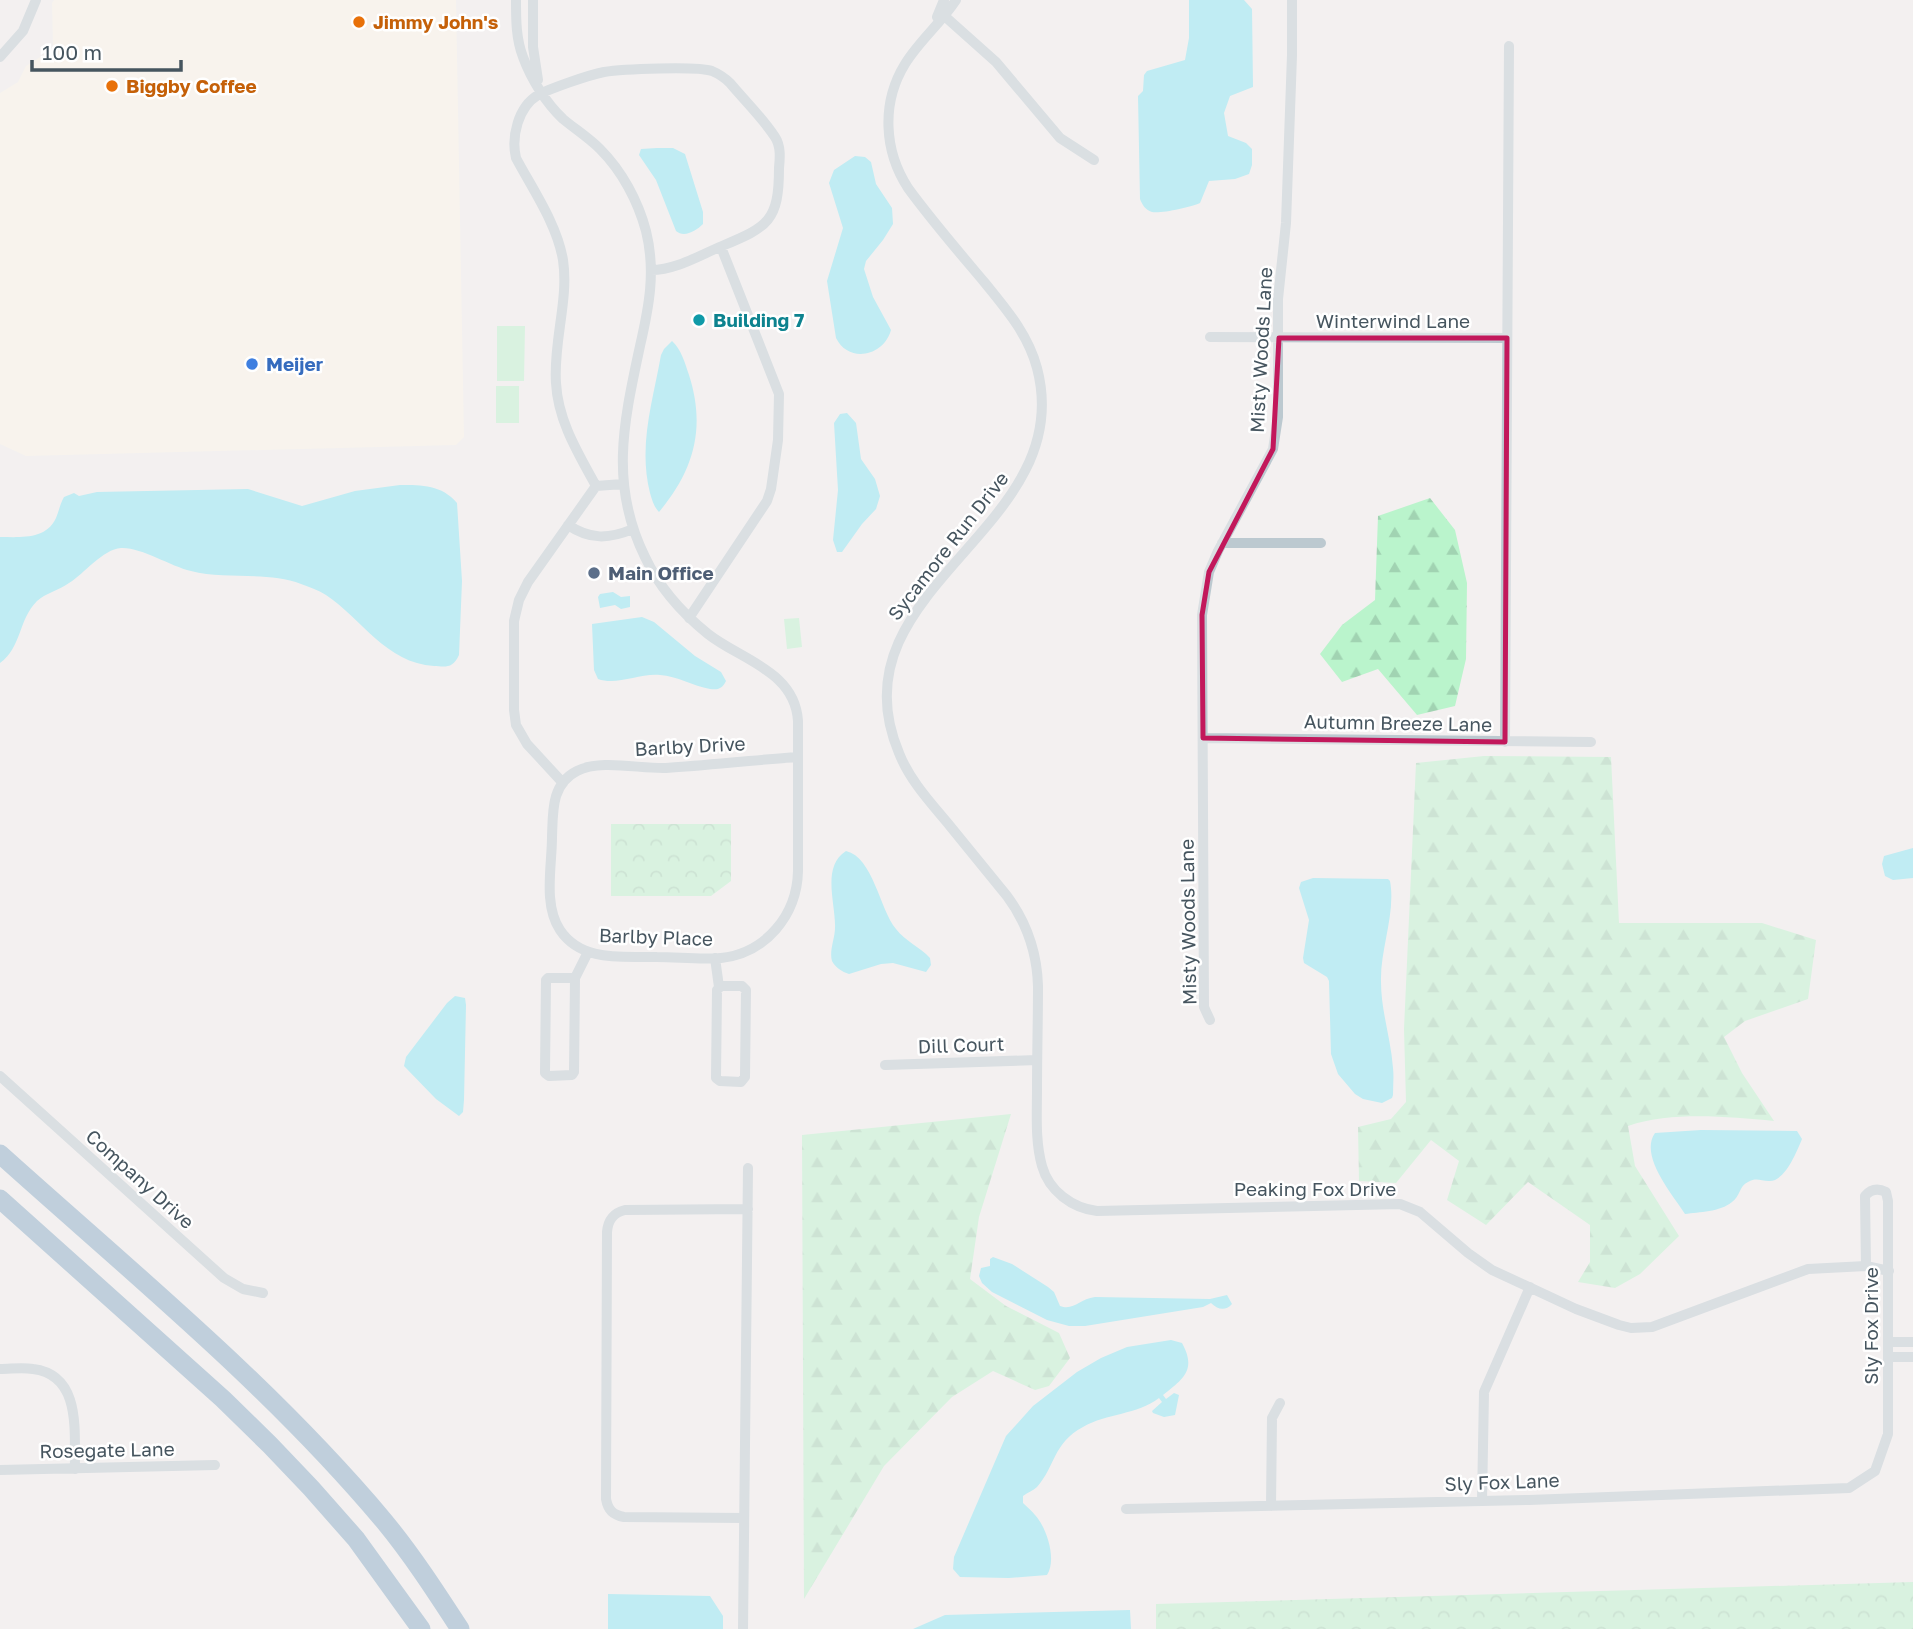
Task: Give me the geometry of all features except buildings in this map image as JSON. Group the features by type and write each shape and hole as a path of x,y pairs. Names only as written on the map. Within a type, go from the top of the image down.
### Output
{"highway":[{"path":"0,1154 244,1373 338,1467 386,1523 460,1629"},
{"path":"0,1199 223,1399 270,1445 356,1539 421,1629"}],"street":[{"path":"0,57 23,30 36,0"},
{"path":"516,0 517,33 530,72 556,111 595,144 620,174 643,222 651,270 649,303 624,422 621,451 623,484 633,529 651,570 689,618 714,639 783,682 797,710 798,757"},
{"path":"533,0 534,65 543,93"},
{"name":"Sycamore Run Drive","path":"942,14 944,0"},
{"name":"Sycamore Run Drive","path":"956,0 942,14 904,66 893,90 888,129 893,156 901,177 914,196 1009,312 1025,336 1038,370 1042,395 1041,419 1036,448 1018,486 917,608 902,633 891,666 888,709 896,747 912,778 1007,896 1026,927 1034,950 1037,973 1037,1135"},
{"path":"1285,0 1292,15"},
{"name":"Misty Woods Lane","path":"1210,1020 1204,1007 1202,615 1209,572 1273,449 1278,416 1279,299 1287,181 1292,0"},
{"path":"942,14 996,61 1060,138 1094,160"},
{"path":"1505,742 1509,46"},
{"path":"596,486 567,431 558,402 556,370 564,277 562,253 556,234 516,158 515,132 530,102 543,93 607,72 699,69 719,74 732,84 774,136 780,151 779,191 771,216 755,232 668,268 651,270"},
{"path":"689,618 767,501 778,440 778,390 721,247"},
{"name":"Winterwind Lane","path":"1210,337 1507,338"},
{"path":"596,486 623,484"},
{"path":"563,783 527,744 517,727 514,710 516,609 524,589 596,486"},
{"path":"568,525 589,536 616,535 633,529"},
{"path":"1222,543 1321,542"},
{"name":"Autumn Breeze Lane","path":"1203,738 1591,742"},
{"name":"Barlby Drive","path":"563,783 572,774 594,766 667,768 798,757"},
{"name":"Barlby Place","path":"563,783 553,807 551,900 554,918 570,942 601,956 715,958 734,955 756,946 771,935 782,922 795,896 798,871 798,757"},
{"path":"575,978 546,980 545,1071 549,1076 572,1076 574,1073 575,978 588,952"},
{"path":"715,958 719,987 716,1079 720,1082 741,1082 745,1077 746,990 742,986 719,987"},
{"name":"Dill Court","path":"885,1065 1037,1060"},
{"name":"Company Drive","path":"0,1076 224,1279 243,1289 263,1293"},
{"name":"Peaking Fox Drive","path":"1037,1135 1042,1167 1051,1184 1059,1195 1082,1209 1097,1211 1400,1205 1420,1212 1468,1254 1492,1270 1576,1309 1631,1328 1652,1327 1808,1269 1866,1266 1889,1270"},
{"path":"743,1629 748,1168"},
{"name":"Sly Fox Drive","path":"1866,1266 1865,1196 1880,1189 1886,1192 1888,1201 1888,1434 1875,1471"},
{"path":"744,1518 624,1517 616,1516 607,1506 607,1232 611,1217 625,1210 748,1209"},
{"path":"1482,1501 1484,1392 1530,1287"},
{"path":"1889,1342 1913,1342"},
{"path":"1889,1357 1913,1357"},
{"path":"0,1369 31,1368 43,1371 64,1386 73,1411 75,1469"},
{"path":"1271,1506 1272,1418 1280,1402"},
{"name":"Rosegate Lane","path":"0,1470 215,1465"},
{"name":"Sly Fox Lane","path":"1126,1509 1482,1501 1849,1488 1875,1471"}],"highlighted area":[{"path":"1279,338 1507,338 1505,742 1203,738 1202,615 1209,572 1273,449"}],"shaded area":[{"path":"54,0 456,0 464,437 456,445 26,456 0,444 0,93 18,82 26,66 53,49"}],"green space":[{"path":"497,326 525,326 524,381 497,381"},
{"path":"496,386 519,386 519,423 496,423"},
{"path":"1430,498 1455,530 1467,583 1466,659 1455,706 1417,715 1378,669 1342,682 1320,654 1342,625 1375,600 1378,516"},
{"path":"799,618 802,647 787,649 784,619"},
{"path":"1484,756 1611,757 1619,923 1762,923 1816,940 1808,999 1745,1021 1724,1037 1742,1073 1774,1121 1682,1117 1628,1126 1635,1166 1679,1236 1640,1274 1615,1288 1578,1282 1590,1262 1590,1225 1528,1182 1486,1225 1447,1200 1459,1161 1431,1140 1396,1183 1359,1181 1358,1127 1391,1119 1406,1102 1404,1029 1416,763"},
{"path":"611,824 731,824 731,881 711,896 611,896"},
{"path":"1011,1114 979,1217 970,1279 1006,1306 1059,1333 1070,1358 1049,1386 1035,1390 993,1371 952,1397 884,1466 804,1599 802,1135"},
{"path":"1913,1582 1913,1629 1156,1629 1156,1604"}],"water":[{"path":"1189,0 1244,0 1252,9 1253,87 1230,96 1224,113 1228,136 1246,143 1252,149 1252,165 1249,174 1235,179 1209,181 1200,203 1176,210 1152,212 1140,199 1138,96 1143,91 1144,75 1147,71 1185,60 1189,38"},
{"path":"673,148 685,154 703,212 703,224 690,233 676,231 656,180 639,155 641,149"},
{"path":"855,156 865,157 871,162 876,184 892,208 893,224 866,261 864,269 873,297 891,330 887,339 874,351 857,354 842,346 836,338 827,281 843,228 829,183 834,170"},
{"path":"672,341 680,352 689,375 694,394 696,431 694,448 681,480 659,512 654,506 647,475 646,440 661,355"},
{"path":"847,413 856,423 861,459 875,479 880,496 876,509 842,552 837,552 833,540 838,490 834,423 840,414"},
{"path":"400,485 438,489 457,503 462,581 459,655 449,666 417,663 402,657 388,649 326,595 301,584 275,578 204,574 183,569 129,548 114,549 107,553 75,579 37,601 26,616 12,649 0,663 0,537 32,536 46,530 56,518 64,497 74,493 79,496 97,492 248,489 302,506 355,491"},
{"path":"613,592 621,597 630,596 630,607 621,609 615,605 600,608 600,594"},
{"path":"642,617 654,622 695,656 721,672 726,681 723,686 710,689 660,675 613,681 598,679 594,670 592,624"},
{"path":"1913,848 1913,878 1893,880 1885,876 1882,864 1884,856"},
{"path":"846,851 863,863 896,929 930,958 931,965 926,972 893,963 849,974 833,963 831,953 835,918 832,876 838,858"},
{"path":"1313,878 1390,881 1390,918 1381,982 1392,1057 1393,1095 1382,1103 1363,1099 1355,1094 1338,1074 1331,1054 1329,981 1304,963 1303,958 1309,920 1299,888 1301,882"},
{"path":"455,996 465,998 466,1005 464,1100 463,1112 459,1116 436,1099 404,1066 406,1057"},
{"path":"1701,1130 1797,1131 1802,1139 1790,1165 1780,1177 1769,1181 1756,1179 1748,1182 1735,1200 1722,1208 1685,1214 1659,1175 1651,1153 1651,1142 1655,1133"},
{"path":"993,1257 1012,1264 1048,1287 1054,1292 1060,1306 1065,1307 1095,1297 1210,1299 1227,1295 1232,1304 1221,1309 1211,1303 1203,1307 1085,1326 1069,1326 1047,1320 992,1292 982,1283 979,1276 981,1268 990,1266 990,1259"},
{"path":"1171,1340 1182,1343 1188,1360 1188,1367 1182,1379 1163,1395 1166,1399 1174,1393 1179,1395 1175,1415 1164,1417 1153,1413 1162,1402 1159,1398 1141,1408 1092,1422 1066,1440 1037,1487 1023,1496 1023,1503 1039,1521 1047,1536 1051,1561 1047,1575 1009,1578 960,1577 953,1569 954,1557 1006,1436 1033,1406 1077,1372 1101,1358 1127,1347"},
{"path":"608,1594 710,1596 723,1616 723,1629 608,1629"},
{"path":"1130,1610 1131,1629 913,1629 945,1615"}],"place":[{"name":"Jimmy John's","path":"359,22"},
{"name":"Biggby Coffee","path":"112,86"},
{"name":"Building 7","path":"699,320"},
{"name":"Meijer","path":"252,364"},
{"name":"Main Office","path":"594,573"}]}
